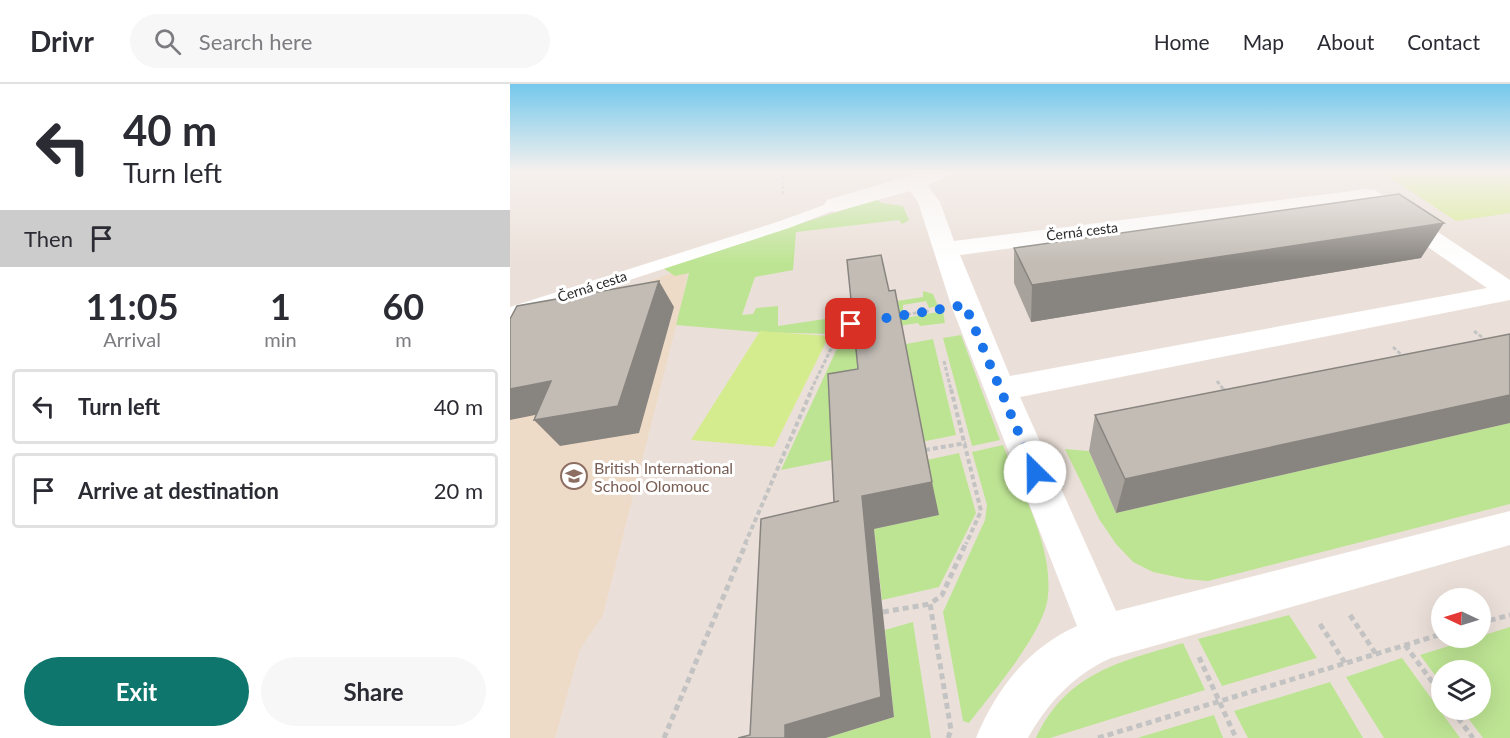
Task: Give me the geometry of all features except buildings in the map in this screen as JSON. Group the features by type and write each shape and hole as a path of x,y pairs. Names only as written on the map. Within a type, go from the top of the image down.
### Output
{"street":[{"name":"Černá cesta","path":"835,205 847,202"},
{"path":"929,202 965,305 1104,637"},
{"name":"Černá cesta","path":"947,249 1316,202"},
{"name":"Černá cesta","path":"1377,202 1510,292"},
{"name":"Černá cesta","path":"1000,389 1510,292"},
{"path":"1001,738 1008,724 1034,688 1063,658 1104,637 1510,528"}],"lane":[{"name":"Černá cesta","path":"514,317 835,205"}],"path":[{"path":"884,318 965,305"},
{"path":"664,738 799,414 840,330 845,326 862,322"},
{"path":"1389,343 1413,366"},
{"path":"883,612 930,604 942,595 979,520 980,499 942,354"},
{"path":"1213,376 1232,402"},
{"path":"925,450 966,443"},
{"path":"930,604 951,730 948,738"},
{"path":"1343,605 1376,654"},
{"path":"1314,614 1345,663"},
{"path":"1491,620 1510,615"},
{"path":"1098,738 1431,637"},
{"path":"1405,645 1431,680"},
{"path":"1196,651 1236,738"},
{"path":"1460,720 1473,738"}],"shaded area":[{"name":"British International School Olomouc","path":"678,271 688,272 681,306 603,615 580,649 555,738 510,738 510,337 561,312"}],"green space":[{"path":"869,202 880,202 903,206 909,220 902,224 899,220 796,232 793,270 755,277 742,315 753,314 756,308 778,306 778,326 892,309 891,302 923,297 923,291 933,294 938,306 929,308 926,301 903,305 903,312 843,324 833,334 757,332 676,325 689,273 675,276 663,268"},
{"path":"1426,202 1510,202 1510,213 1456,221"},
{"path":"943,311 945,323 920,326 918,323 860,332 863,352 933,339 956,435 781,470 846,329"},
{"path":"760,331 829,336 774,447 691,440"},
{"path":"961,335 1000,440 972,446 943,338"},
{"path":"1510,423 1510,504 1208,581 1153,572 1133,562 1116,544 1099,519 1065,449 1089,451 1116,513"},
{"path":"1003,445 1041,538 1046,557 1048,596 1045,611 1016,662 969,723 963,721 943,612 985,520 987,505 972,452"},
{"path":"959,453 976,513 939,587 882,600 874,529 938,515 927,460"},
{"path":"1289,615 1317,658 1222,686 1198,639"},
{"path":"913,622 931,738 826,738 894,717 885,630"},
{"path":"1510,627 1510,738 1483,738 1470,720 1491,720 1491,660 1431,660 1431,670 1420,655 1442,648 1491,648 1491,633"},
{"path":"1183,643 1205,690 1050,738 1036,738 1063,698 1080,684 1117,664"},
{"path":"1402,658 1431,698 1431,720 1447,720 1460,738 1384,738 1346,677"},
{"path":"1330,682 1363,738 1248,738 1234,711"},
{"path":"1214,715 1223,738 1137,738"}],"place":[{"name":"British International School Olomouc","path":"574,476"}],"route":[{"path":"851,324 965,305 1035,472"}]}
